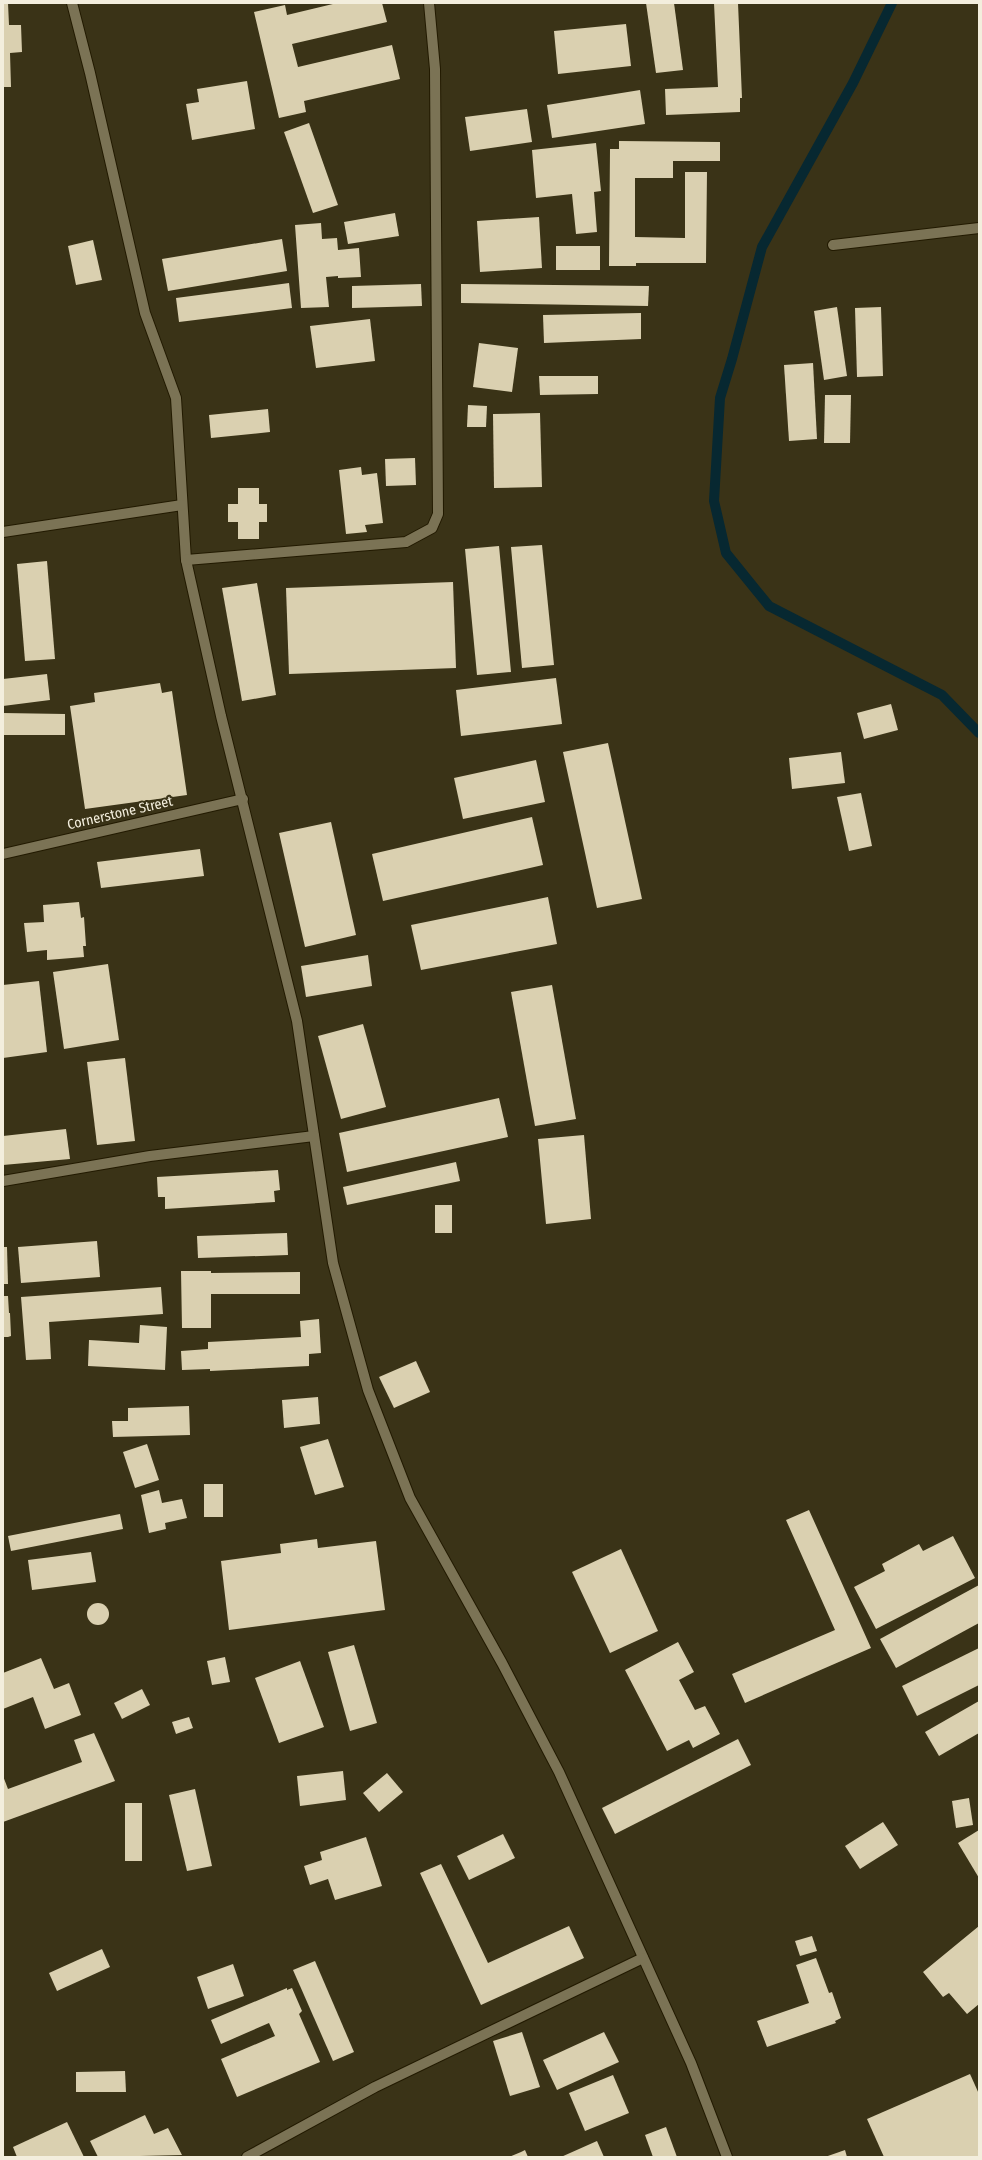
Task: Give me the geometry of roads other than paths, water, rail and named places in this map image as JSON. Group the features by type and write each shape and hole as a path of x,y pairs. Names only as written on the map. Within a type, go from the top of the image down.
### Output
{"street":[{"path":"72,3 90,73 145,313 176,398 186,560 221,716 243,799 297,1021 333,1263 368,1390 408,1491 502,1663 559,1772 691,2063 727,2157"},
{"path":"186,560 406,542 432,528 438,514 435,69 429,3"},
{"path":"833,245 979,228"},
{"path":"3,532 182,505"},
{"name":"Cornerstone Street","path":"3,854 243,799"},
{"path":"3,1180 150,1156 314,1136"},
{"path":"247,2157 375,2088 643,1958"}],"waterway":[{"path":"892,3 853,83 762,247 720,398 714,501 726,553 769,606 942,695 979,733"}]}
